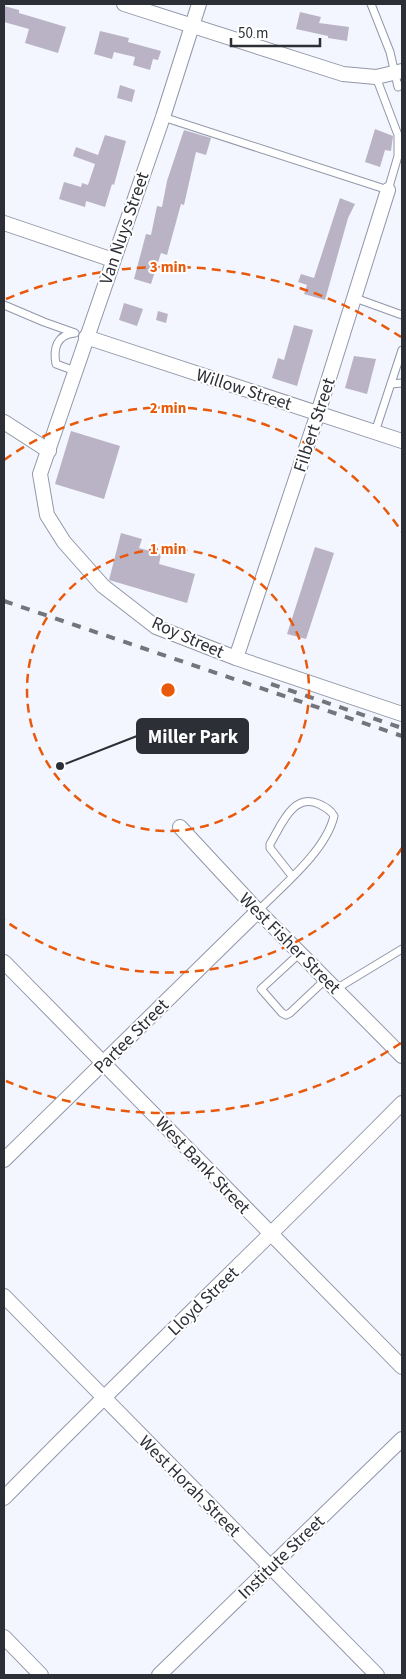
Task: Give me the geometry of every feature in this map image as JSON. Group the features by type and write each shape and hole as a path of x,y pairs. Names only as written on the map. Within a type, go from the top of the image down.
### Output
{"street":[{"path":"124,4 343,74 376,77 398,72"},
{"name":"Van Nuys Street","path":"49,451 75,371 81,335 113,260 164,117 199,4"},
{"name":"Filbert Street","path":"236,658 318,413 388,190"},
{"path":"4,223 113,260"},
{"name":"Willow Street","path":"81,335 402,441"},
{"path":"4,422 49,451"},
{"name":"Roy Street","path":"49,451 40,474 47,515 64,542 103,586 156,627 236,658 402,714"},
{"name":"West Fisher Street","path":"180,827 258,910 402,1056"},
{"name":"Partee Street","path":"4,1160 104,1064 258,910"},
{"name":"West Bank Street","path":"4,962 271,1236 402,1367"},
{"name":"Lloyd Street","path":"4,1498 103,1397 271,1236 402,1103"},
{"name":"West Horah Street","path":"4,1296 377,1675"},
{"name":"Institute Street","path":"159,1675 402,1439"},
{"path":"4,1637 41,1675"}],"lane":[{"path":"371,4 398,72 398,87 402,86"},
{"path":"164,117 388,190 400,158 398,135 376,77"},
{"path":"355,298 402,315"},
{"path":"4,305 81,335"},
{"path":"75,371 56,364 55,348 60,339 66,334 81,335"},
{"path":"375,432 402,350"},
{"path":"391,384 402,383"},
{"path":"258,910 292,876 324,840 332,825 334,816 331,811 312,801 302,801 294,805 270,844 270,848 292,876"},
{"path":"300,953 261,989 282,1013 290,1013 331,984 402,949"}],"building":[{"path":"4,6 19,10 19,13 66,27 58,53 25,43 29,29 4,22"},
{"path":"300,12 321,17 319,23 349,27 347,41 296,29"},
{"path":"100,31 129,38 128,42 161,51 158,60 153,59 150,70 133,65 135,57 114,52 112,59 94,54"},
{"path":"120,85 135,90 132,102 117,98"},
{"path":"375,129 393,136 391,151 385,150 380,167 365,162"},
{"path":"184,130 211,138 206,155 196,152 184,205 181,204 167,255 161,253 151,284 134,279 146,234 151,235 157,206 162,207 167,181"},
{"path":"105,135 126,141 114,185 112,184 105,207 86,201 85,207 59,199 64,182 81,187 82,183 88,185 95,164 73,156 76,147 98,155"},
{"path":"340,198 355,204 348,218 325,300 304,294 307,285 298,282 301,274 314,278"},
{"path":"124,303 143,309 137,326 119,320"},
{"path":"158,311 168,314 166,323 156,320"},
{"path":"294,325 313,330 297,386 272,378 278,358 284,360"},
{"path":"354,356 376,359 367,394 345,388"},
{"path":"71,431 120,446 104,499 55,484"},
{"path":"121,533 142,539 139,548 161,554 159,564 195,574 187,603 109,580"},
{"path":"315,547 334,553 306,639 287,634"}],"railway":[{"path":"4,601 402,736"},
{"path":"271,684 402,728"}],"place":[{"name":"Miller Park","path":"60,766"}]}
